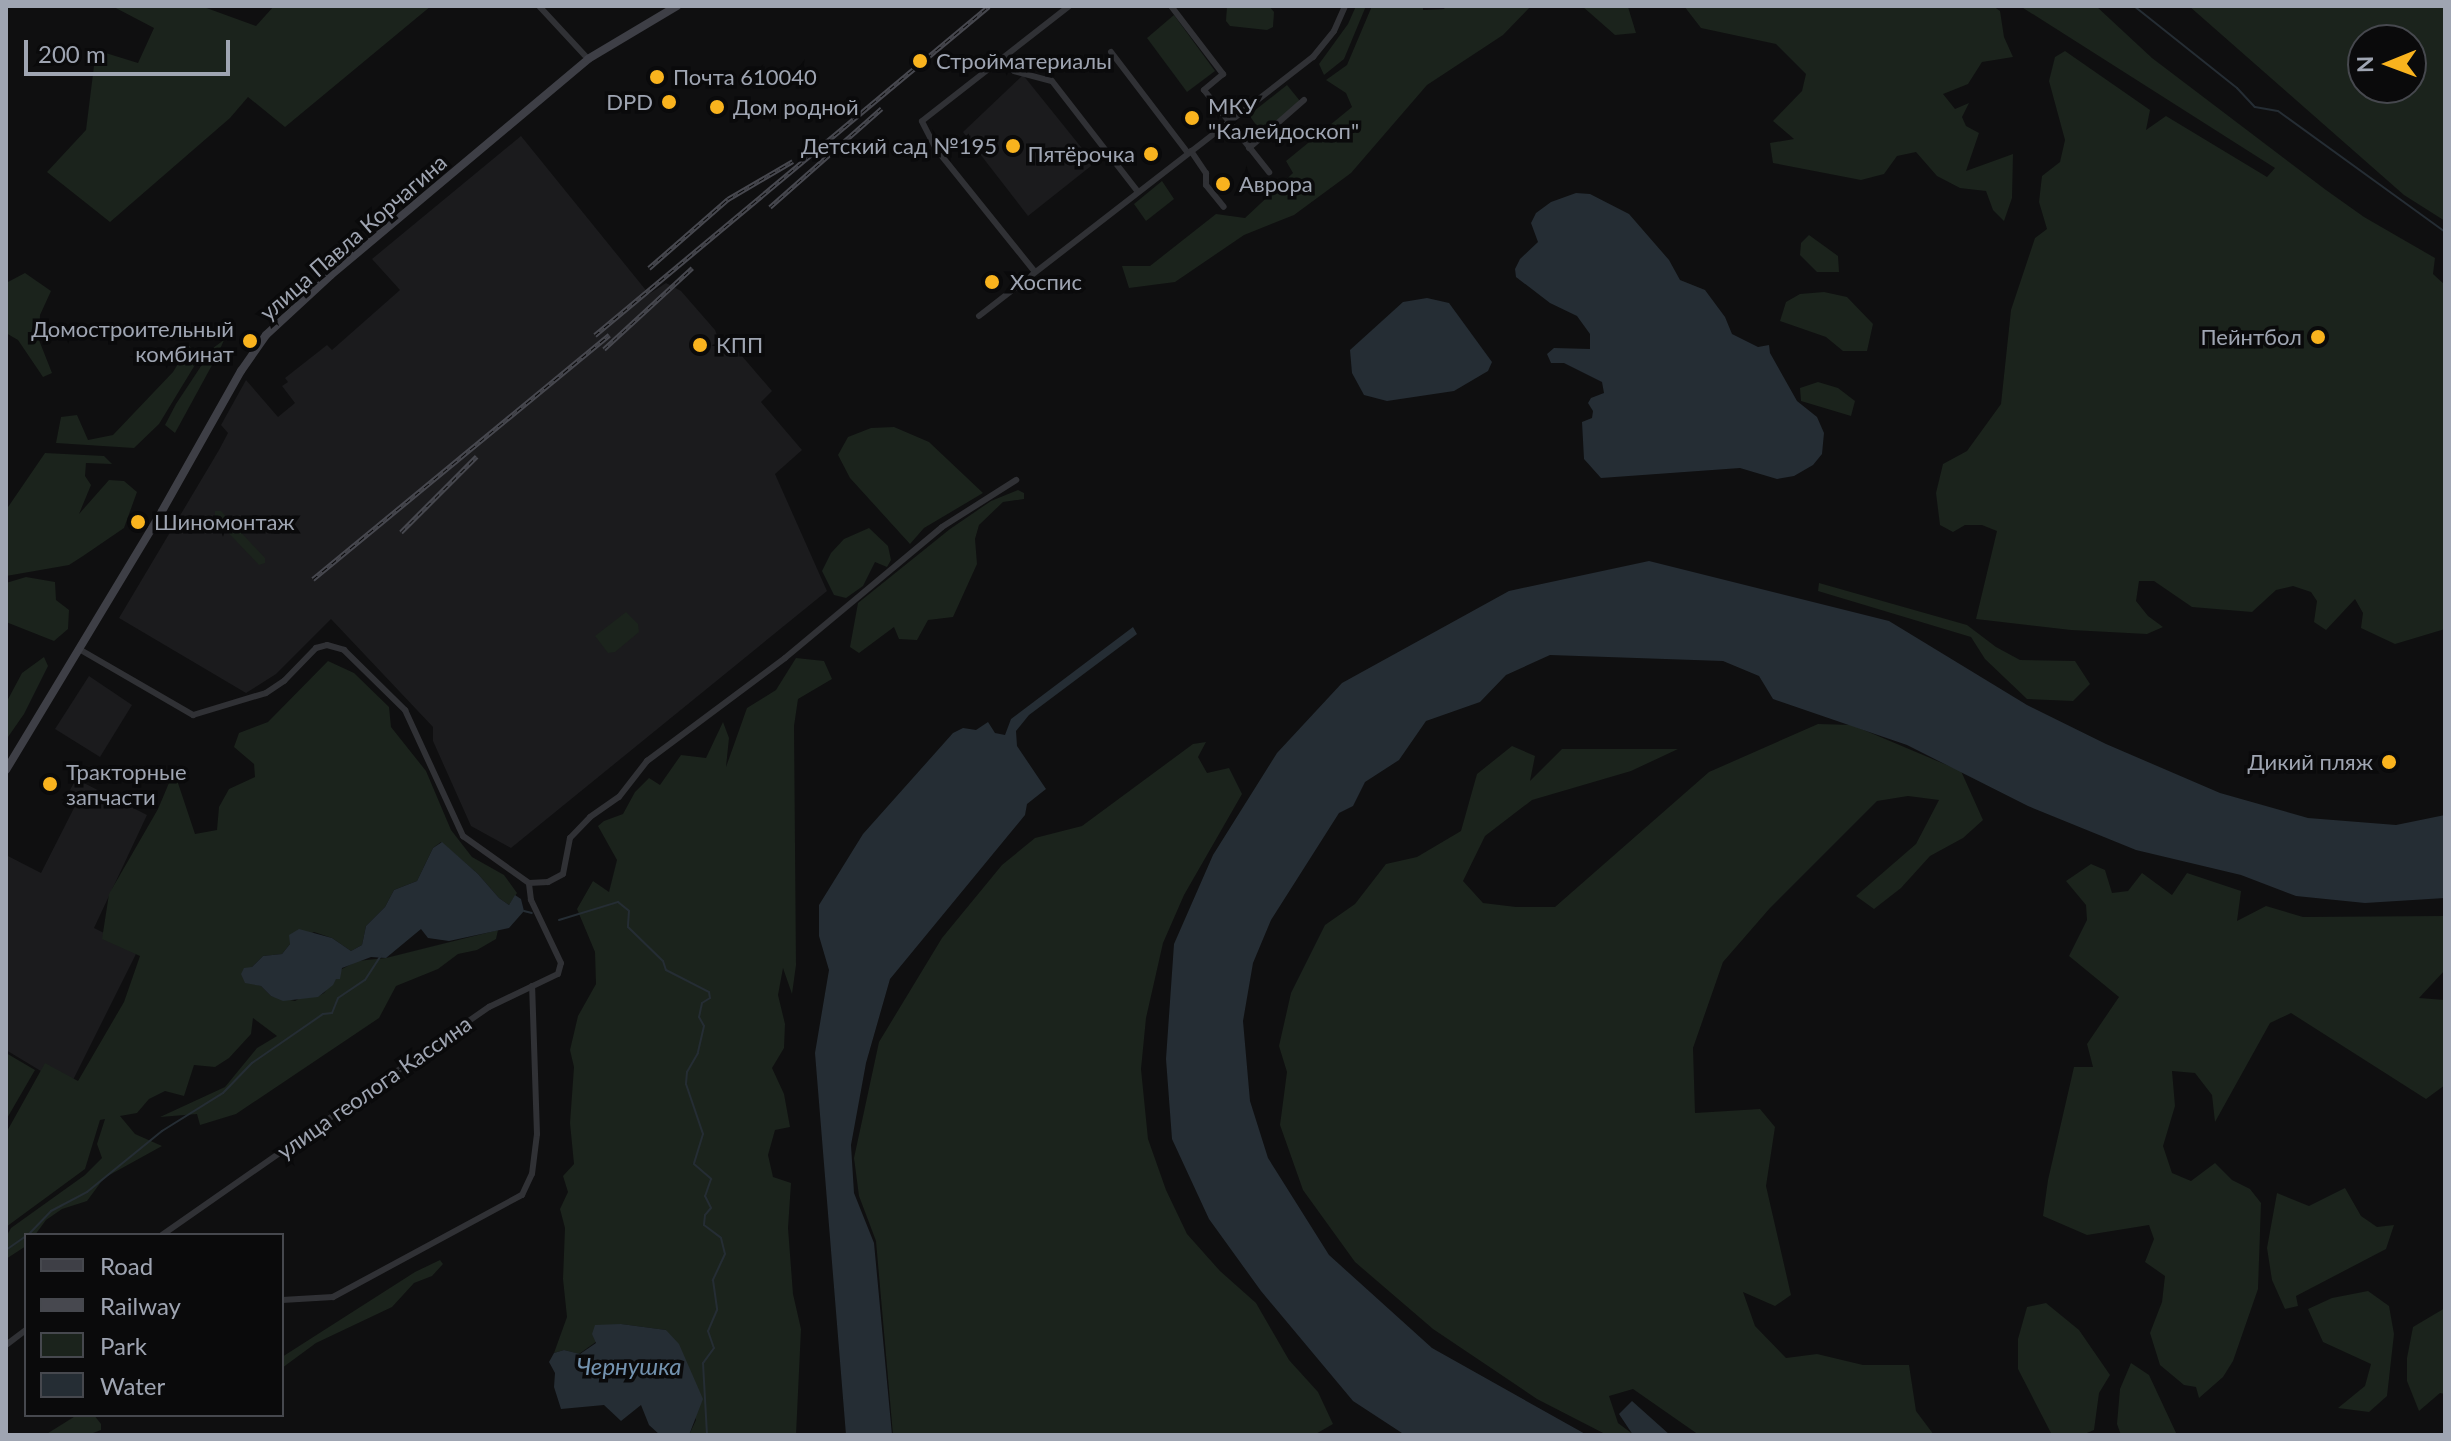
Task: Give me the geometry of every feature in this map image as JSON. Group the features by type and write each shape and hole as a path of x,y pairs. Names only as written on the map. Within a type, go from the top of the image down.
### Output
{"main road":[{"name":"улица Павла Корчагина","path":"6,770 241,371 266,335 331,275 588,59 677,6"}],"street":[{"path":"539,6 588,59"},
{"path":"1035,272 936,149 922,121 1069,6"},
{"path":"1171,6 1223,74 1204,90 1269,172"},
{"path":"979,316 1313,57 1334,31 1345,6"},
{"path":"1111,52 1206,173 1206,185 1224,207"},
{"path":"1004,58 1014,71 1052,81 1138,192"},
{"path":"1249,148 1304,100"},
{"path":"936,149 942,143"},
{"path":"79,649 193,715 266,693 284,681 316,648 327,645 344,650 405,710 463,836 529,883 548,882 563,874 570,838 590,817 619,797 647,761 785,658 942,527 1016,480"},
{"name":"улица геолога Кассина","path":"165,1233 489,1007 558,974 561,963 531,900 529,883"},
{"path":"284,1300 333,1297 522,1195 532,1174 537,1134 532,986"},
{"path":"6,1345 24,1332"}],"shaded area":[{"path":"1023,75 1089,157 1091,166 1028,216 963,132"},
{"path":"521,136 649,294 666,283 681,291 715,330 721,346 736,349 772,391 761,402 802,450 775,474 827,591 511,848 471,826 433,741 433,727 331,619 276,674 246,693 119,618 219,450 228,433 221,425 246,380 278,417 295,403 282,386 288,382 285,378 327,345 332,350 400,290 372,259"},
{"path":"89,676 132,705 100,757 55,729"},
{"path":"76,779 147,815 94,928 138,950 69,1088 6,1050 6,855 41,873 74,808 64,801"}],"green space":[{"path":"112,6 201,6 256,26 274,6 431,6 285,127 248,97 230,118 110,222 47,172 86,130 96,50 138,63 154,28"},
{"path":"1227,6 1269,6 1274,12 1273,27 1267,30 1230,26 1226,21"},
{"path":"1356,6 1366,6 1344,59 1324,75 1319,64 1348,24"},
{"path":"1372,6 1423,6 1423,10 1444,9 1446,6 1531,6 1503,35 1427,85 1351,173 1294,215 1244,235 1175,282 1129,288 1122,266 1150,266 1216,214 1245,218 1293,173 1286,161 1352,107 1346,93 1326,80 1347,65"},
{"path":"1582,6 1628,7 1636,33 1615,35"},
{"path":"1684,6 1993,6 2000,11 2004,37 2013,57 1982,62 1968,84 1943,94 1955,109 1969,103 1962,117 1966,126 1979,133 1966,171 2013,154 2012,198 2004,221 1993,210 1986,191 1960,188 1937,176 1916,152 1897,156 1884,174 1861,180 1773,163 1770,143 1794,139 1773,121 1802,91 1806,74 1776,44 1701,28"},
{"path":"2020,6 2096,6 2152,58 2326,190 2364,217 2435,258 2433,274 2445,285 2445,629 2395,644 2361,628 2363,613 2355,599 2326,630 2314,622 2317,601 2311,592 2293,586 2276,590 2252,612 2192,607 2154,581 2139,581 2136,601 2148,616 2163,627 2147,634 2071,630 1976,619 1997,531 1982,525 1965,525 1953,532 1940,525 1936,493 1943,464 1967,451 2001,404 2011,310 2035,238 2047,229 2039,202 2042,176 2060,162 2065,140 2049,81 2055,57 2065,51 2150,110 2146,130 2166,116 2267,177 2275,168"},
{"path":"2189,6 2445,6 2445,221 2404,195"},
{"path":"1174,15 1215,71 1187,92 1147,38"},
{"path":"1287,85 1300,101 1262,133 1249,115"},
{"path":"1162,181 1174,199 1146,221 1134,204"},
{"path":"1809,235 1838,256 1839,272 1817,272 1800,255 1801,243"},
{"path":"25,273 51,291 40,315 39,340 52,373 43,377 18,340 6,333 6,283"},
{"path":"1824,292 1847,297 1873,324 1867,351 1843,351 1826,337 1780,321 1786,302 1800,294"},
{"path":"224,340 175,433 165,425 176,404 213,348"},
{"path":"189,346 201,355 159,424 134,448 56,443 61,417 77,415 88,440 113,435 173,372"},
{"path":"1818,382 1838,388 1855,401 1851,416 1801,401 1800,388"},
{"path":"894,427 929,442 983,493 924,528 910,544 850,478 838,455 848,437 871,428"},
{"path":"45,453 104,456 112,464 86,463 85,476 91,485 79,514 109,480 124,481 137,492 124,528 69,565 6,576 6,510"},
{"path":"1018,490 1024,493 1024,499 1003,502 979,525 975,539 977,564 953,617 928,620 917,640 899,639 894,627 859,653 850,647 858,603 950,529 991,501"},
{"path":"215,511 221,511 265,558 265,563 259,565 215,519"},
{"path":"869,528 888,546 891,560 887,567 875,562 863,586 846,598 834,595 822,571 831,553 844,539"},
{"path":"26,577 55,582 56,600 69,610 68,629 54,641 6,622 6,583"},
{"path":"1819,583 1967,625 2020,660 2075,661 2090,684 2073,701 2027,699 1985,659 1971,637 1818,591"},
{"path":"626,612 638,624 639,632 615,652 608,653 595,636"},
{"path":"44,657 48,666 24,714 8,737 6,703 22,673"},
{"path":"796,658 824,661 832,679 798,699 794,726 796,965 792,994 783,968 778,995 785,1024 784,1048 772,1068 784,1094 790,1127 775,1130 768,1155 773,1177 791,1183 788,1228 793,1294 801,1329 796,1435 689,1435 696,1420 666,1330 621,1324 579,1354 564,1350 554,1353 567,1317 563,1279 565,1228 560,1209 568,1192 563,1176 574,1164 570,1123 574,1067 570,1050 578,1016 596,984 595,952 577,909 593,881 609,892 617,860 598,826 623,814 635,792 649,778 660,785 681,755 706,758 723,722 729,738 726,767 747,708 776,690"},
{"path":"328,661 354,673 389,707 391,727 426,771 451,830 472,857 504,875 517,893 509,905 441,842 433,848 417,881 394,890 385,907 366,926 362,945 351,951 332,938 314,932 290,944 282,954 263,956 252,967 251,983 261,986 271,996 295,1001 305,995 317,997 324,993 342,969 357,961 386,958 498,930 496,939 477,950 458,954 438,969 396,986 379,1018 236,1114 200,1125 197,1114 160,1117 225,1087 257,1048 277,1036 253,1018 251,1034 229,1058 215,1067 194,1065 184,1096 165,1091 149,1099 137,1113 120,1116 135,1134 162,1146 104,1178 87,1201 62,1209 46,1220 36,1233 24,1233 24,1247 6,1259 6,1237 11,1228 85,1175 102,1158 97,1144 105,1119 100,1120 85,1169 6,1227 6,1133 45,1063 78,1081 124,1002 140,956 102,939 109,894 158,809 174,771 195,834 217,830 219,807 229,789 255,777 254,764 234,747 239,733 268,722"},
{"path":"1818,724 1852,725 1961,771 1983,820 1963,838 1930,856 1901,888 1874,909 1856,896 1916,844 1939,800 1908,796 1877,801 1770,908 1723,962 1693,1048 1695,1113 1760,1109 1775,1127 1766,1186 1791,1295 1775,1306 1743,1292 1755,1326 1786,1358 1817,1354 1863,1365 1909,1365 1916,1411 1934,1435 1699,1435 1633,1389 1609,1396 1618,1423 1634,1435 1607,1435 1537,1399 1433,1329 1355,1262 1303,1190 1280,1125 1287,1072 1279,1046 1291,993 1325,925 1355,904 1386,864 1417,857 1461,831 1477,774 1512,746 1535,756 1530,781 1562,749 1678,749 1631,771 1532,800 1485,836 1463,881 1483,903 1555,907 1709,772"},
{"path":"1206,742 1198,757 1207,773 1229,768 1242,794 1184,895 1163,943 1146,1018 1141,1069 1148,1139 1166,1190 1187,1234 1220,1271 1256,1303 1289,1360 1318,1392 1333,1424 1314,1435 893,1435 876,1241 859,1196 854,1158 879,1042 942,938 1002,865 1035,838 1082,826 1193,744"},
{"path":"2091,864 2105,870 2112,893 2128,891 2142,873 2172,895 2187,873 2241,891 2237,921 2266,906 2303,917 2445,916 2445,970 2419,998 2445,1000 2445,1085 2426,1099 2291,1013 2270,1023 2215,1122 2212,1095 2195,1073 2172,1071 2175,1106 2163,1146 2172,1173 2191,1181 2215,1163 2232,1180 2250,1189 2261,1203 2258,1289 2233,1361 2223,1377 2199,1398 2196,1387 2184,1385 2160,1365 2150,1333 2162,1302 2165,1276 2145,1262 2154,1239 2149,1225 2087,1235 2043,1216 2048,1180 2074,1067 2093,1067 2087,1044 2119,997 2069,956 2087,920 2086,905 2066,881"},
{"path":"6,1053 35,1070 6,1120"},
{"path":"2345,1188 2361,1216 2377,1227 2394,1225 2386,1249 2296,1296 2298,1306 2285,1309 2272,1280 2267,1248 2277,1193 2309,1206"},
{"path":"440,1260 443,1264 432,1276 414,1283 392,1307 316,1343 284,1367 284,1356 415,1272"},
{"path":"2368,1291 2389,1306 2394,1334 2387,1396 2369,1412 2338,1408 2365,1386 2371,1364 2323,1342 2308,1309 2332,1298"},
{"path":"2046,1303 2079,1330 2110,1375 2099,1393 2094,1430 2082,1435 2052,1435 2018,1369 2018,1339 2027,1307"},
{"path":"2445,1308 2445,1394 2440,1393 2419,1411 2407,1381 2407,1358 2413,1327"},
{"path":"2131,1363 2149,1375 2177,1435 2121,1435 2117,1424 2120,1389"},
{"path":"74,1417 96,1417 101,1424 101,1430 88,1435 45,1435"}],"water":[{"path":"1576,193 1590,194 1629,214 1669,260 1680,280 1705,290 1725,317 1732,334 1758,347 1769,345 1770,353 1797,401 1817,417 1824,433 1822,454 1813,465 1794,476 1777,479 1740,468 1601,478 1584,459 1582,422 1592,418 1593,411 1588,403 1591,398 1604,393 1602,382 1564,363 1551,363 1547,354 1554,348 1590,349 1590,334 1577,316 1550,303 1516,277 1515,269 1520,259 1538,242 1531,223 1536,213 1551,202"},
{"path":"1427,298 1449,303 1492,362 1488,371 1454,391 1387,401 1364,395 1352,373 1350,350 1403,302"},
{"path":"1649,561 1889,621 2027,705 2106,744 2220,793 2308,818 2396,825 2445,815 2445,898 2365,903 2296,896 2241,875 2136,850 2028,806 1907,745 1773,699 1759,676 1723,661 1550,655 1506,675 1480,702 1426,721 1399,760 1365,782 1353,806 1339,813 1271,920 1253,963 1243,1021 1250,1101 1268,1158 1329,1255 1432,1348 1587,1435 1405,1435 1353,1401 1261,1291 1209,1219 1172,1139 1166,1059 1174,944 1213,855 1277,753 1342,683 1509,591"},
{"path":"1133,627 1137,634 1029,715 1016,731 1017,746 1046,789 1027,804 1025,815 890,979 866,1063 851,1145 854,1193 874,1243 892,1435 846,1435 815,1053 829,970 819,936 819,905 863,834 953,733 963,728 976,730 988,722 995,733 1005,735 1011,719"},
{"path":"442,842 478,874 499,898 509,905 515,895 521,899 524,911 509,928 449,941 428,938 421,929 386,958 371,957 342,968 340,979 336,979 318,997 283,1001 271,996 261,986 245,983 241,974 244,968 252,967 263,956 282,954 290,944 289,935 299,929 332,938 351,951 362,945 366,926 385,907 394,890 417,881 433,848"},
{"name":"Чернушка","path":"621,1324 666,1330 679,1344 703,1399 689,1435 660,1435 649,1425 641,1405 621,1421 604,1405 561,1409 554,1387 555,1373 549,1362 554,1353 564,1350 580,1354 596,1343 592,1334 595,1325"},
{"path":"1632,1401 1670,1435 1633,1435 1619,1414"}],"waterway":[{"path":"2134,6 2237,88 2255,107 2278,111 2445,232"},
{"name":"Чернушка","path":"559,920 618,902 629,911 628,927 663,961 666,970 709,992 710,998 702,1003 699,1017 704,1026 698,1053 687,1072 686,1084 703,1134 694,1164 711,1179 705,1196 711,1208 705,1215 704,1225 721,1238 725,1254 713,1280 717,1310 708,1331 714,1348 703,1363 707,1435"},
{"name":"Чернушка","path":"524,911 532,913"},
{"name":"Чернушка","path":"30,1233 51,1211 87,1192 162,1131 223,1093 252,1063 323,1014 332,1013 338,998 365,980 381,955"},
{"name":"Чернушка","path":"6,1250 24,1237"}],"railway":[{"path":"595,335 989,6"},
{"path":"770,207 882,108"},
{"path":"649,268 728,199 793,161"},
{"path":"604,349 692,268"},
{"path":"313,579 609,335"},
{"path":"401,532 477,456"}],"place":[{"name":"Стройматериалы","path":"920,61"},
{"name":"Почта 610040","path":"657,77"},
{"name":"DPD","path":"669,102"},
{"name":"Дом родной","path":"717,107"},
{"name":"МКУ \"Калейдоскоп\"","path":"1192,118"},
{"name":"Детский сад №195","path":"1013,146"},
{"name":"Пятёрочка","path":"1151,154"},
{"name":"Аврора","path":"1223,184"},
{"name":"Хоспис","path":"992,282"},
{"name":"Пейнтбол","path":"2318,337"},
{"name":"Домостроительный комбинат","path":"250,341"},
{"name":"КПП","path":"700,345"},
{"name":"Шиномонтаж","path":"138,522"},
{"name":"Дикий пляж","path":"2389,762"},
{"name":"Тракторные запчасти","path":"50,784"}]}
